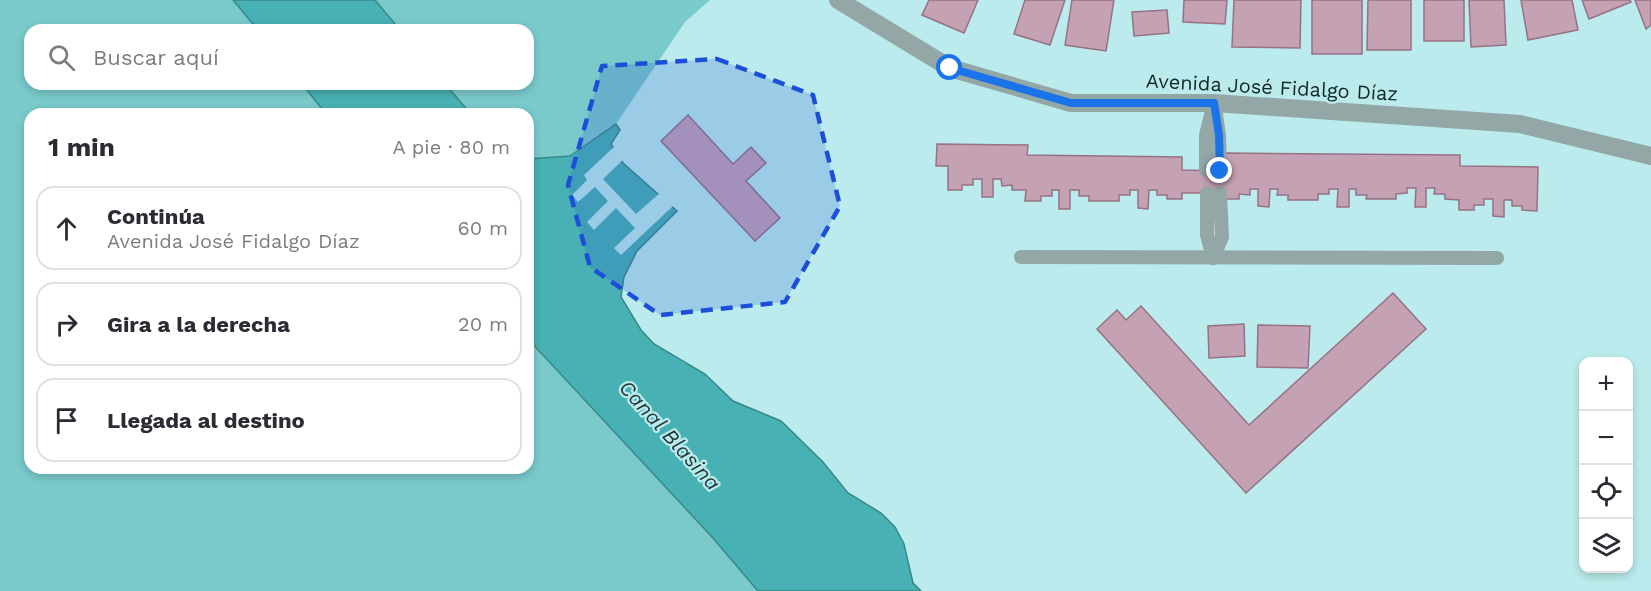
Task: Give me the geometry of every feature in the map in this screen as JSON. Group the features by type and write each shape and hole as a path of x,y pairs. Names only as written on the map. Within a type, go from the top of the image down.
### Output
{"street":[{"name":"Avenida José Fidalgo Díaz","path":"838,0 950,68 1071,103 1214,103 1520,124 1651,156"}],"lane":[{"path":"1213,170 1206,135 1214,103"},
{"path":"1213,258 1207,235 1214,193"},
{"path":"1021,257 1497,258"}],"highlighted area":[{"path":"717,59 813,95 840,206 785,302 660,315 590,267 568,185 602,66"}],"shaded area":[{"path":"0,0 233,0 253,24 24,24 24,90 307,90 321,108 24,108 24,474 534,474 534,345 712,537 758,591 0,591"},
{"path":"375,0 710,0 685,22 616,124 570,156 534,160 534,108 466,108 450,90 534,90 534,24 395,24"}],"water":[{"path":"233,0 375,0 395,24 253,24"},
{"path":"307,90 450,90 466,108 321,108"},
{"name":"Canal Blasina","path":"616,124 620,130 611,144 623,163 677,211 637,251 624,277 621,297 641,330 654,344 705,374 733,401 781,421 823,462 848,493 881,513 895,527 904,544 913,583 921,591 758,591 712,537 534,345 534,159 570,156"}],"pier":[{"path":"616,145 624,159 603,179 636,214 660,193 674,205 621,255 614,248 635,228 616,208 594,230 587,222 608,201 595,187 578,202 572,195 587,180 584,175"}],"building":[{"path":"929,0 978,0 964,33 922,15"},
{"path":"1025,0 1065,0 1050,45 1014,34"},
{"path":"1072,0 1114,0 1106,51 1065,45"},
{"path":"1184,0 1227,0 1225,24 1183,22"},
{"path":"1234,0 1301,0 1300,48 1232,47"},
{"path":"1312,0 1362,0 1362,54 1312,54"},
{"path":"1368,0 1411,0 1411,50 1367,50"},
{"path":"1424,0 1464,0 1464,41 1424,41"},
{"path":"1469,0 1504,0 1506,45 1471,47"},
{"path":"1521,0 1572,0 1578,30 1528,40"},
{"path":"1582,0 1630,0 1631,2 1589,19"},
{"path":"1635,0 1651,0 1651,25 1646,29"},
{"path":"1167,10 1169,33 1134,36 1132,12"},
{"path":"688,115 733,164 751,147 766,163 746,181 780,218 755,241 661,141"},
{"path":"937,144 1028,145 1027,155 1182,157 1182,170 1224,171 1225,153 1460,155 1460,166 1538,167 1537,211 1522,210 1522,206 1512,206 1512,200 1504,200 1504,217 1493,216 1493,199 1484,199 1484,205 1474,205 1474,210 1459,210 1459,200 1445,199 1445,194 1434,194 1435,188 1426,188 1426,207 1415,207 1416,188 1407,188 1407,193 1396,194 1396,199 1366,199 1367,195 1356,195 1356,189 1349,189 1349,207 1337,207 1338,189 1329,189 1329,194 1318,194 1318,200 1288,200 1288,195 1277,195 1278,189 1270,189 1269,207 1258,206 1258,189 1250,189 1250,195 1239,194 1239,199 1224,199 1207,193 1182,193 1182,199 1167,199 1167,195 1157,195 1157,190 1149,190 1148,209 1138,208 1138,190 1130,190 1130,195 1119,195 1119,201 1089,201 1089,196 1079,196 1079,190 1070,190 1070,209 1059,209 1059,190 1052,190 1052,196 1041,196 1041,201 1025,201 1026,190 1012,190 1012,185 1002,186 1001,179 993,179 993,197 982,197 982,179 973,179 973,185 962,185 962,190 948,190 948,166 936,166"},
{"path":"1393,293 1426,329 1246,493 1097,329 1117,310 1126,320 1141,306 1249,425"},
{"path":"1244,324 1245,356 1209,358 1208,326"},
{"path":"1258,325 1310,326 1308,368 1257,367"}],"route":[{"path":"950,68 1071,103 1214,103 1219,135 1220,171"}]}
